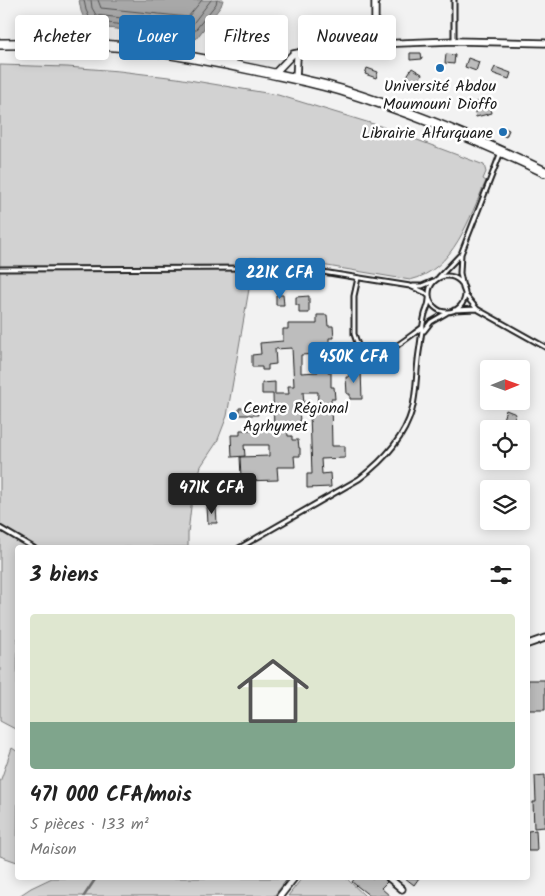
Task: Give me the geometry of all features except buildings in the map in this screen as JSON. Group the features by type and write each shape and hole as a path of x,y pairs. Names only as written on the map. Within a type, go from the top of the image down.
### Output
{"main road":[{"path":"0,44 59,44 131,48 201,59 296,78 340,90 417,116 501,151 545,172"}],"street":[{"path":"374,0 374,15"},
{"path":"396,43 454,41 545,43"},
{"path":"274,74 293,54 298,53"},
{"path":"296,78 298,56"},
{"path":"530,643 545,638"},
{"path":"280,896 292,880"},
{"path":"391,880 402,889"}],"lane":[{"path":"454,0 454,41"},
{"path":"366,359 372,359 384,353 431,322 457,308 462,301 464,292 460,273 461,254 501,151"},
{"path":"244,545 359,479 376,466 390,451 406,427 412,409 429,291 435,280 461,254"},
{"path":"0,269 266,268 310,270 410,286 422,286 443,276 451,277 458,281 476,309 545,347"},
{"path":"358,278 354,296 354,334 360,351 364,353 366,359"},
{"path":"410,286 424,292 433,305 440,310 476,309"},
{"path":"352,358 355,352 360,351"},
{"path":"352,358 354,363 360,366 366,359"},
{"path":"329,359 352,358"},
{"path":"0,528 29,545"}],"shaded area":[{"path":"0,65 119,71 177,78 278,95 380,126 484,165 486,172 483,179 486,181 458,241 438,266 410,280 286,259 250,258 249,289 227,416 217,442 201,466 192,498 188,545 15,545 15,729 0,721"},
{"path":"12,748 15,750 15,861 0,856 0,782"},
{"path":"48,880 286,880 274,896 19,896"},
{"path":"300,880 348,880 365,896 288,896"}],"water":[{"path":"79,0 223,0 214,15 205,15 205,27 196,39 195,15 119,15 119,29 109,28 109,15 83,15"}],"waterway":[{"path":"84,896 95,880"}],"place":[{"name":"Université Abdou Moumouni Dioffo","path":"440,68"},
{"name":"Librairie Alfurquane","path":"503,132"},
{"name":"Centre Régional Agrhymet","path":"233,416"}]}
